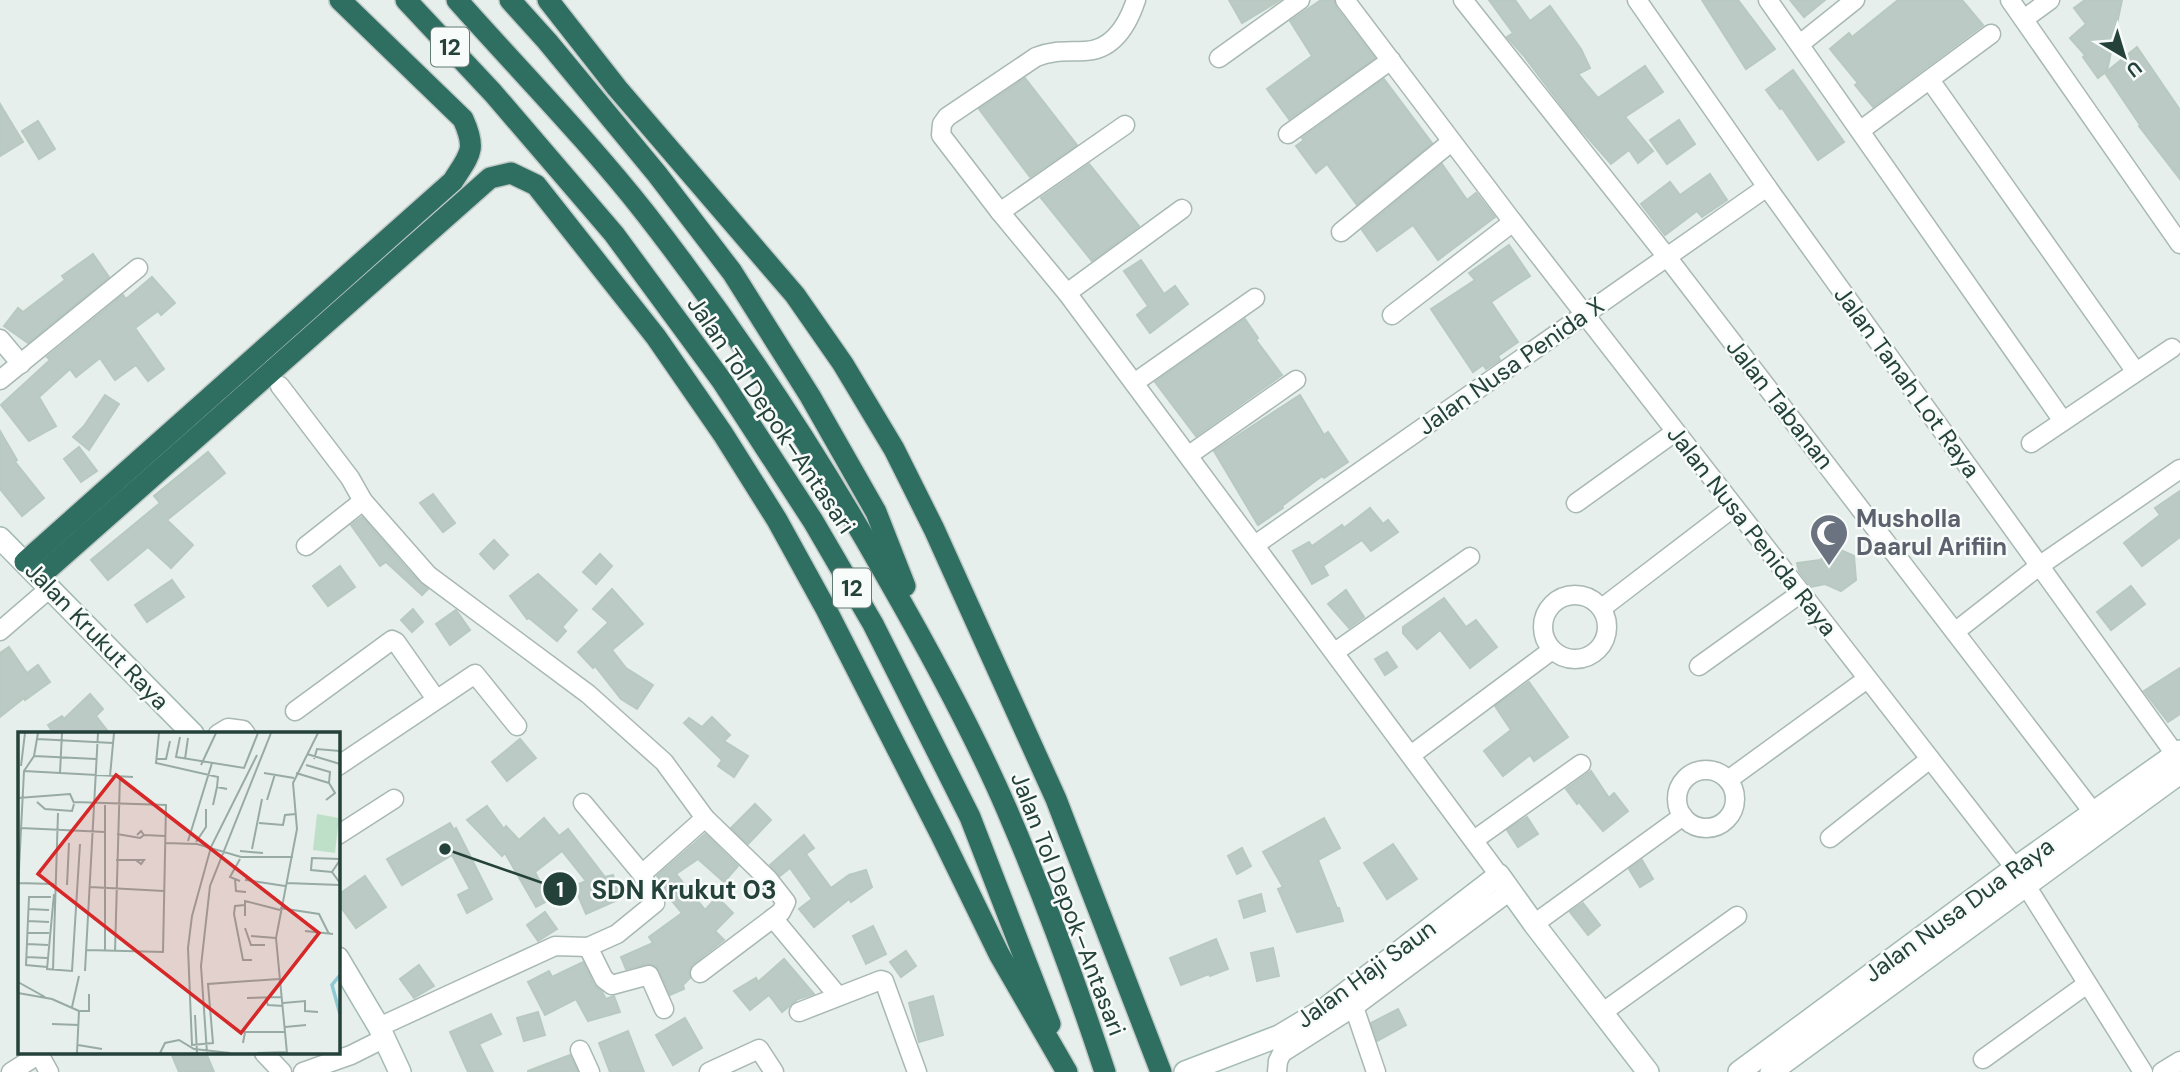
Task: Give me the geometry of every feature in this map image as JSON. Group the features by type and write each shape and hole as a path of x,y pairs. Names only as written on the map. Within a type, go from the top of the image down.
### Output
{"highway":[{"path":"39,580 453,181 469,156 472,139 463,119 340,0"},
{"name":"Jalan Tol Depok–Antasari","path":"406,0 493,93 614,234 722,381 813,521 873,624 970,817 1036,984 1067,1072"},
{"name":"Jalan Tol Depok–Antasari","path":"457,0 644,212 750,354 839,493 931,654 1006,809 1072,971 1105,1072"},
{"path":"510,0 657,174 732,271 810,396 876,512 931,654"},
{"path":"548,0 617,88 794,295 843,364 894,449 934,528 1056,799 1161,1072"},
{"path":"39,580 490,178 511,173 536,185 656,337 723,434 777,520 826,609 999,954 1067,1072"}],"street":[{"path":"1136,0 1130,18 1111,42 1096,50 1051,51 1036,57 947,117 942,124 941,135 1067,293 1475,840 1534,924 1648,1072"},
{"path":"1219,58 1300,0"},
{"name":"Jalan Nusa Penida Raya","path":"1345,0 1584,315 2020,876 2143,1072"},
{"name":"Jalan Tabanan","path":"1463,0 1667,257 2093,812"},
{"name":"Jalan Tanah Lot Raya","path":"1637,0 1767,187 2179,760"},
{"path":"1768,0 2063,421"},
{"path":"1800,44 1856,0"},
{"path":"2010,0 2180,244"},
{"path":"2024,19 2050,0"},
{"path":"1861,130 1991,34"},
{"path":"1288,134 1391,60"},
{"path":"1930,80 2136,372"},
{"path":"1000,212 1125,125"},
{"path":"1341,232 1451,142"},
{"name":"Jalan Nusa Penida X","path":"1255,545 1767,187"},
{"path":"1067,293 1182,209"},
{"path":"1392,315 1513,222"},
{"path":"0,380 138,268"},
{"path":"1134,383 1255,298"},
{"path":"0,339 21,364"},
{"path":"2031,443 2172,348"},
{"path":"1189,455 1296,380"},
{"path":"280,386 350,478 363,501 428,575 588,694 664,762 705,818 768,879 786,902 773,918 700,973"},
{"path":"1576,503 1675,432"},
{"path":"1956,631 2039,566 2180,469"},
{"path":"306,546 363,501"},
{"path":"1602,608 1734,507"},
{"name":"Jalan Krukut Raya","path":"0,538 39,580 194,732"},
{"path":"1335,652 1470,557"},
{"path":"4,627 39,580"},
{"path":"1699,666 1801,593"},
{"path":"1582,595 1602,608 1608,626 1606,636 1596,652 1578,659 1569,659 1552,650 1545,640 1544,617 1559,599 1582,595"},
{"path":"295,711 393,640 436,699"},
{"path":"1411,755 1552,650"},
{"path":"340,765 475,674 517,726"},
{"path":"1728,780 1867,679"},
{"path":"221,732 228,728 244,732"},
{"path":"1830,838 1930,759"},
{"name":"Jalan Nusa Dua Raya","path":"1771,1072 2020,876 2093,812 2179,760"},
{"name":"Jalan Nusa Dua Raya","path":"1739,1072 2020,876 2179,760"},
{"path":"1475,840 1581,764"},
{"path":"1713,771 1728,780 1735,798 1728,818 1710,828 1700,827 1683,816 1677,800 1688,777 1696,772 1713,771"},
{"path":"340,834 394,799"},
{"path":"338,1072 351,1055 382,1032 555,946 588,947 617,934 655,903 642,874 583,803"},
{"path":"1534,924 1683,816"},
{"path":"642,874 705,818"},
{"path":"1277,1072 1282,1053 1354,1007 1505,883"},
{"name":"Jalan Haji Saun","path":"1185,1072 1279,1036 1326,1008 1505,883"},
{"path":"1603,1012 1737,916"},
{"path":"773,918 838,996"},
{"path":"588,947 604,979 612,985 649,975 664,1009"},
{"path":"340,961 382,1032 400,1072"},
{"path":"799,1012 884,981 917,1072"},
{"path":"1983,1059 2087,984"},
{"path":"1354,1007 1376,1072"},
{"path":"709,1072 759,1049 774,1072"},
{"path":"580,1050 590,1072"},
{"path":"10,1072 40,1054 49,1072"},
{"path":"265,1054 282,1072"},
{"path":"303,1072 351,1055"},
{"path":"2162,1072 2180,1061"}],"building":[{"path":"1229,0 1280,0 1242,23"},
{"path":"1321,0 1334,0 1336,7 1375,58 1289,119 1267,89 1312,56 1290,21"},
{"path":"1489,0 1515,0 1530,21 1550,6 1581,49 1590,68 1578,74 1598,98 1645,66 1663,92 1625,117 1653,151 1638,163 1629,150 1611,164 1507,37 1513,33"},
{"path":"1702,0 1738,0 1775,49 1746,69"},
{"path":"1790,0 1825,0 1804,17"},
{"path":"1898,0 1962,0 1983,25 1873,107 1855,85 1858,83 1830,49 1849,33 1852,37"},
{"path":"2085,0 2122,0 2107,71 2098,78 2083,57 2085,55 2070,38 2086,24 2074,8"},
{"path":"2137,47 2180,110 2180,179 2139,126 2105,73"},
{"path":"1793,70 1844,142 1818,160 1782,108 1780,109 1766,90"},
{"path":"1025,78 1077,145 1030,177 979,109"},
{"path":"1384,79 1432,143 1357,205 1327,164 1316,173 1296,146 1304,140 1302,138"},
{"path":"0,104 23,142 0,156"},
{"path":"1679,120 1695,144 1667,164 1650,140"},
{"path":"38,121 55,149 39,159 22,131"},
{"path":"1089,164 1139,226 1092,261 1041,198"},
{"path":"1442,164 1467,200 1476,193 1495,217 1438,260 1413,225 1377,251 1362,230"},
{"path":"1710,174 1727,200 1702,217 1697,211 1665,235 1641,204 1670,182 1680,195"},
{"path":"1509,245 1530,276 1491,302 1518,342 1498,356 1500,360 1486,369 1483,365 1473,372 1431,309 1475,280 1469,273"},
{"path":"93,254 109,277 28,343 4,326 18,308 23,312 65,280 62,276"},
{"path":"1141,260 1164,294 1175,286 1188,304 1150,333 1137,315 1148,306 1124,271"},
{"path":"152,277 175,303 161,315 158,311 135,328 164,369 148,381 136,365 115,380 100,358 76,377 70,369 39,397 56,426 29,441 1,405 50,360 47,357 123,295 126,299"},
{"path":"1245,319 1258,338 1256,340 1282,375 1196,436 1155,382"},
{"path":"105,395 119,404 89,450 73,437"},
{"path":"1300,395 1324,435 1328,432 1348,462 1324,478 1322,476 1258,525 1214,451"},
{"path":"0,431 17,460 15,462 44,498 22,516 0,489"},
{"path":"79,447 97,471 81,482 64,459"},
{"path":"208,452 225,473 167,520 193,545 171,568 148,547 108,580 91,560 160,503 154,496"},
{"path":"2180,491 2180,537 2142,566 2124,543 2160,515 2155,508"},
{"path":"433,494 455,523 443,532 420,503"},
{"path":"1370,508 1383,524 1388,520 1398,532 1371,551 1362,540 1323,566 1328,575 1312,584 1293,551 1309,542 1312,546 1342,525 1344,528"},
{"path":"362,517 428,589 422,595 386,562 380,566 351,525"},
{"path":"494,540 508,555 494,569 480,554"},
{"name":"Musholla Daarul Arifiin","path":"1836,548 1854,556 1856,580 1841,591 1825,584 1811,587 1799,571 1797,563 1820,560"},
{"path":"600,554 612,566 596,584 583,572"},
{"path":"340,566 355,587 328,606 313,586"},
{"path":"538,574 577,610 562,627 566,631 557,641 527,619 510,596"},
{"path":"172,580 184,597 147,622 135,605"},
{"path":"2131,586 2145,604 2111,630 2097,612"},
{"path":"612,589 643,624 612,650 626,668 653,685 637,709 621,699 595,666 593,668 578,652 607,624 593,609"},
{"path":"1346,590 1364,617 1349,628 1328,604"},
{"path":"1444,598 1466,627 1476,620 1497,647 1470,668 1440,630 1417,649 1403,633 1403,627"},
{"path":"413,609 423,622 412,632 401,620"},
{"path":"456,610 470,630 450,645 436,624"},
{"path":"9,647 27,673 38,665 50,682 0,717 0,653"},
{"path":"1387,652 1397,667 1385,675 1375,659"},
{"path":"2180,668 2180,714 2168,722 2144,691"},
{"path":"1529,682 1568,737 1534,761 1530,755 1503,776 1484,751 1511,730 1495,706"},
{"path":"90,694 103,709 96,716 108,732 51,732 48,725 62,716 64,719"},
{"path":"712,717 730,735 724,741 748,756 734,777 718,766 722,760 684,723 689,718 702,727"},
{"path":"520,739 536,758 507,781 492,762"},
{"path":"1591,771 1609,798 1614,793 1628,811 1603,831 1566,789"},
{"path":"755,804 771,820 748,844 731,828"},
{"path":"487,806 504,829 506,826 519,840 544,818 559,836 568,829 605,877 613,875 620,899 586,914 574,886 586,881 562,851 535,872 549,900 536,907 505,853 502,856 467,820"},
{"path":"1527,817 1538,834 1518,847 1507,830"},
{"path":"1324,818 1340,848 1318,860 1343,921 1297,932 1278,889 1283,887 1263,852"},
{"path":"450,823 454,830 456,828 492,899 467,913 458,895 470,889 452,855 402,885 387,859"},
{"path":"705,834 738,866 724,882 698,859 676,874 705,910 717,897 733,913 715,931 724,940 693,964 689,969 690,978 683,985 684,989 670,995 656,966 647,964 626,969 621,957 653,943 649,937 682,913 657,876"},
{"path":"804,835 814,848 806,854 831,888 849,875 866,870 872,887 851,902 849,899 814,927 799,909 812,899 790,868 780,876 770,865"},
{"path":"1393,844 1417,879 1387,899 1364,863"},
{"path":"1242,848 1251,866 1237,874 1228,856"},
{"path":"1642,860 1653,879 1640,887 1629,869"},
{"path":"365,876 386,907 356,928 340,906 340,894"},
{"path":"1261,894 1265,911 1244,918 1239,901"},
{"path":"1583,903 1600,925 1588,935 1570,912"},
{"path":"545,912 557,929 538,941 527,925"},
{"path":"873,926 886,954 866,964 853,936"},
{"path":"1216,939 1228,969 1181,985 1170,958"},
{"path":"1273,948 1279,976 1257,981 1251,953"},
{"path":"906,951 916,966 901,977 890,962"},
{"path":"784,959 814,994 798,999 782,1012 769,995 750,1010 734,991 756,978 758,982"},
{"path":"583,962 594,985 606,999 614,996 620,1012 588,1021 576,999 545,1015 528,982 549,971 552,977"},
{"path":"419,965 434,986 414,998 400,979"},
{"path":"933,996 943,1035 919,1042 909,1003"},
{"path":"1398,1009 1406,1025 1377,1041 1371,1023"},
{"path":"538,1012 545,1035 524,1041 517,1018"},
{"path":"491,1014 501,1034 479,1044 493,1072 468,1072 450,1032"},
{"path":"685,1018 702,1048 673,1065 656,1035"},
{"path":"628,1031 644,1072 610,1072 599,1043"},
{"path":"171,1054 206,1054 214,1072 179,1072"},
{"path":"570,1055 578,1072 528,1072 528,1071"}],"place":[{"name":"Musholla Daarul Arifiin","path":"1829,567"},
{"name":"SDN Krukut 03","path":"445,849"}]}
